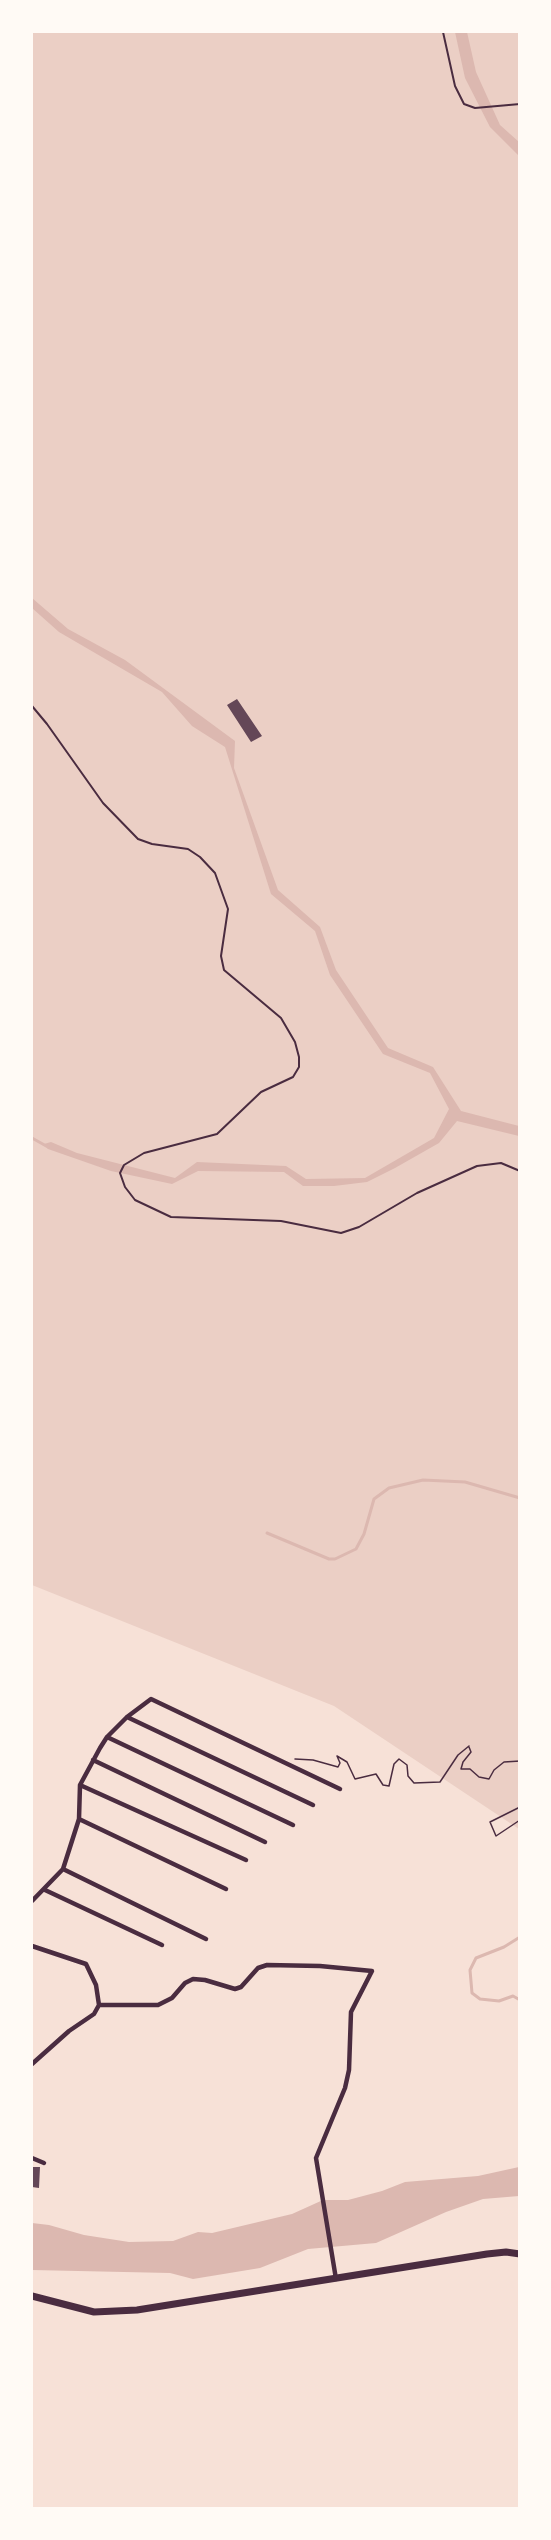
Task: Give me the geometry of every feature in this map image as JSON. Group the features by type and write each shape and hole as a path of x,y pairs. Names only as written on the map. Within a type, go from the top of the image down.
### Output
{"main road":[{"path":"32,2296 94,2312 137,2310 487,2254 506,2252 519,2254"}],"street":[{"path":"32,1901 63,1869 79,1819 80,1785 93,1760 107,1737 127,1717 151,1699 340,1789"},
{"path":"127,1717 313,1805"},
{"path":"107,1737 293,1825"},
{"path":"93,1760 265,1842"},
{"path":"80,1785 246,1860"},
{"path":"79,1819 226,1889"},
{"path":"63,1869 206,1939"},
{"path":"45,1890 162,1945"},
{"path":"32,1946 86,1964 96,1985 99,2006 94,2014 69,2031 32,2064"},
{"path":"99,2006 158,2005 172,1998 185,1983 193,1979 205,1980 235,1989 241,1987 258,1968 267,1965 320,1966 372,1971 351,2012 349,2070 345,2088 316,2158 336,2278"},
{"path":"32,2158 44,2163"}],"lane":[{"path":"443,32 455,86 464,104 475,108 519,104"},
{"path":"32,706 103,803 138,839 152,844 188,849 200,857 215,873 228,909 220,956 224,970 281,1018 295,1042 299,1057 299,1067 293,1077 261,1092 217,1134 144,1153 124,1165 120,1173 124,1187 135,1200 171,1217 281,1221 341,1233 359,1227 417,1193 477,1166 501,1163 519,1171"}],"path":[{"path":"286,1763 293,1759 313,1760 338,1767 340,1763 337,1756 346,1762 355,1779 376,1774 383,1785 388,1786 394,1764 399,1759 407,1765 408,1776 414,1783 440,1782 458,1755 469,1746 471,1752 463,1762 461,1769 470,1769 479,1777 489,1779 494,1770 504,1762 519,1761"},
{"path":"519,1807 490,1822 496,1836 519,1820"}],"shaded area":[{"path":"32,32 519,32 519,1829 334,1706 32,1585"},
{"path":"455,32 467,32 476,72 500,125 519,142 519,156 490,127 465,78"},
{"path":"32,598 68,629 125,660 235,741 234,768 278,890 320,927 336,970 388,1048 433,1067 461,1111 519,1126 519,1136 457,1121 439,1143 395,1168 367,1182 334,1186 303,1186 284,1172 198,1171 172,1184 111,1171 48,1149 44,1144 51,1142 77,1153 175,1178 197,1162 286,1166 306,1179 365,1178 434,1138 449,1109 430,1073 383,1054 330,975 315,931 271,894 225,747 192,726 162,692 59,632 32,608"},
{"path":"519,2167 519,2196 483,2199 446,2212 376,2243 308,2249 260,2268 193,2279 170,2273 32,2270 32,2223 129,2242 173,2241 198,2232 212,2233 292,2214 323,2200 348,2200 405,2182 478,2176"}],"building":[{"path":"237,699 262,736 251,742 227,705"},
{"path":"32,2167 40,2167 39,2188 32,2187"}],"waterway":[{"path":"32,1138 48,1147"},
{"path":"267,1533 329,1559 335,1559 356,1549 364,1534 374,1499 389,1488 423,1480 465,1482 520,1498"},
{"path":"520,1937 504,1947 476,1958 470,1970 472,1993 480,1999 499,2001 513,1996 520,2000"}]}
